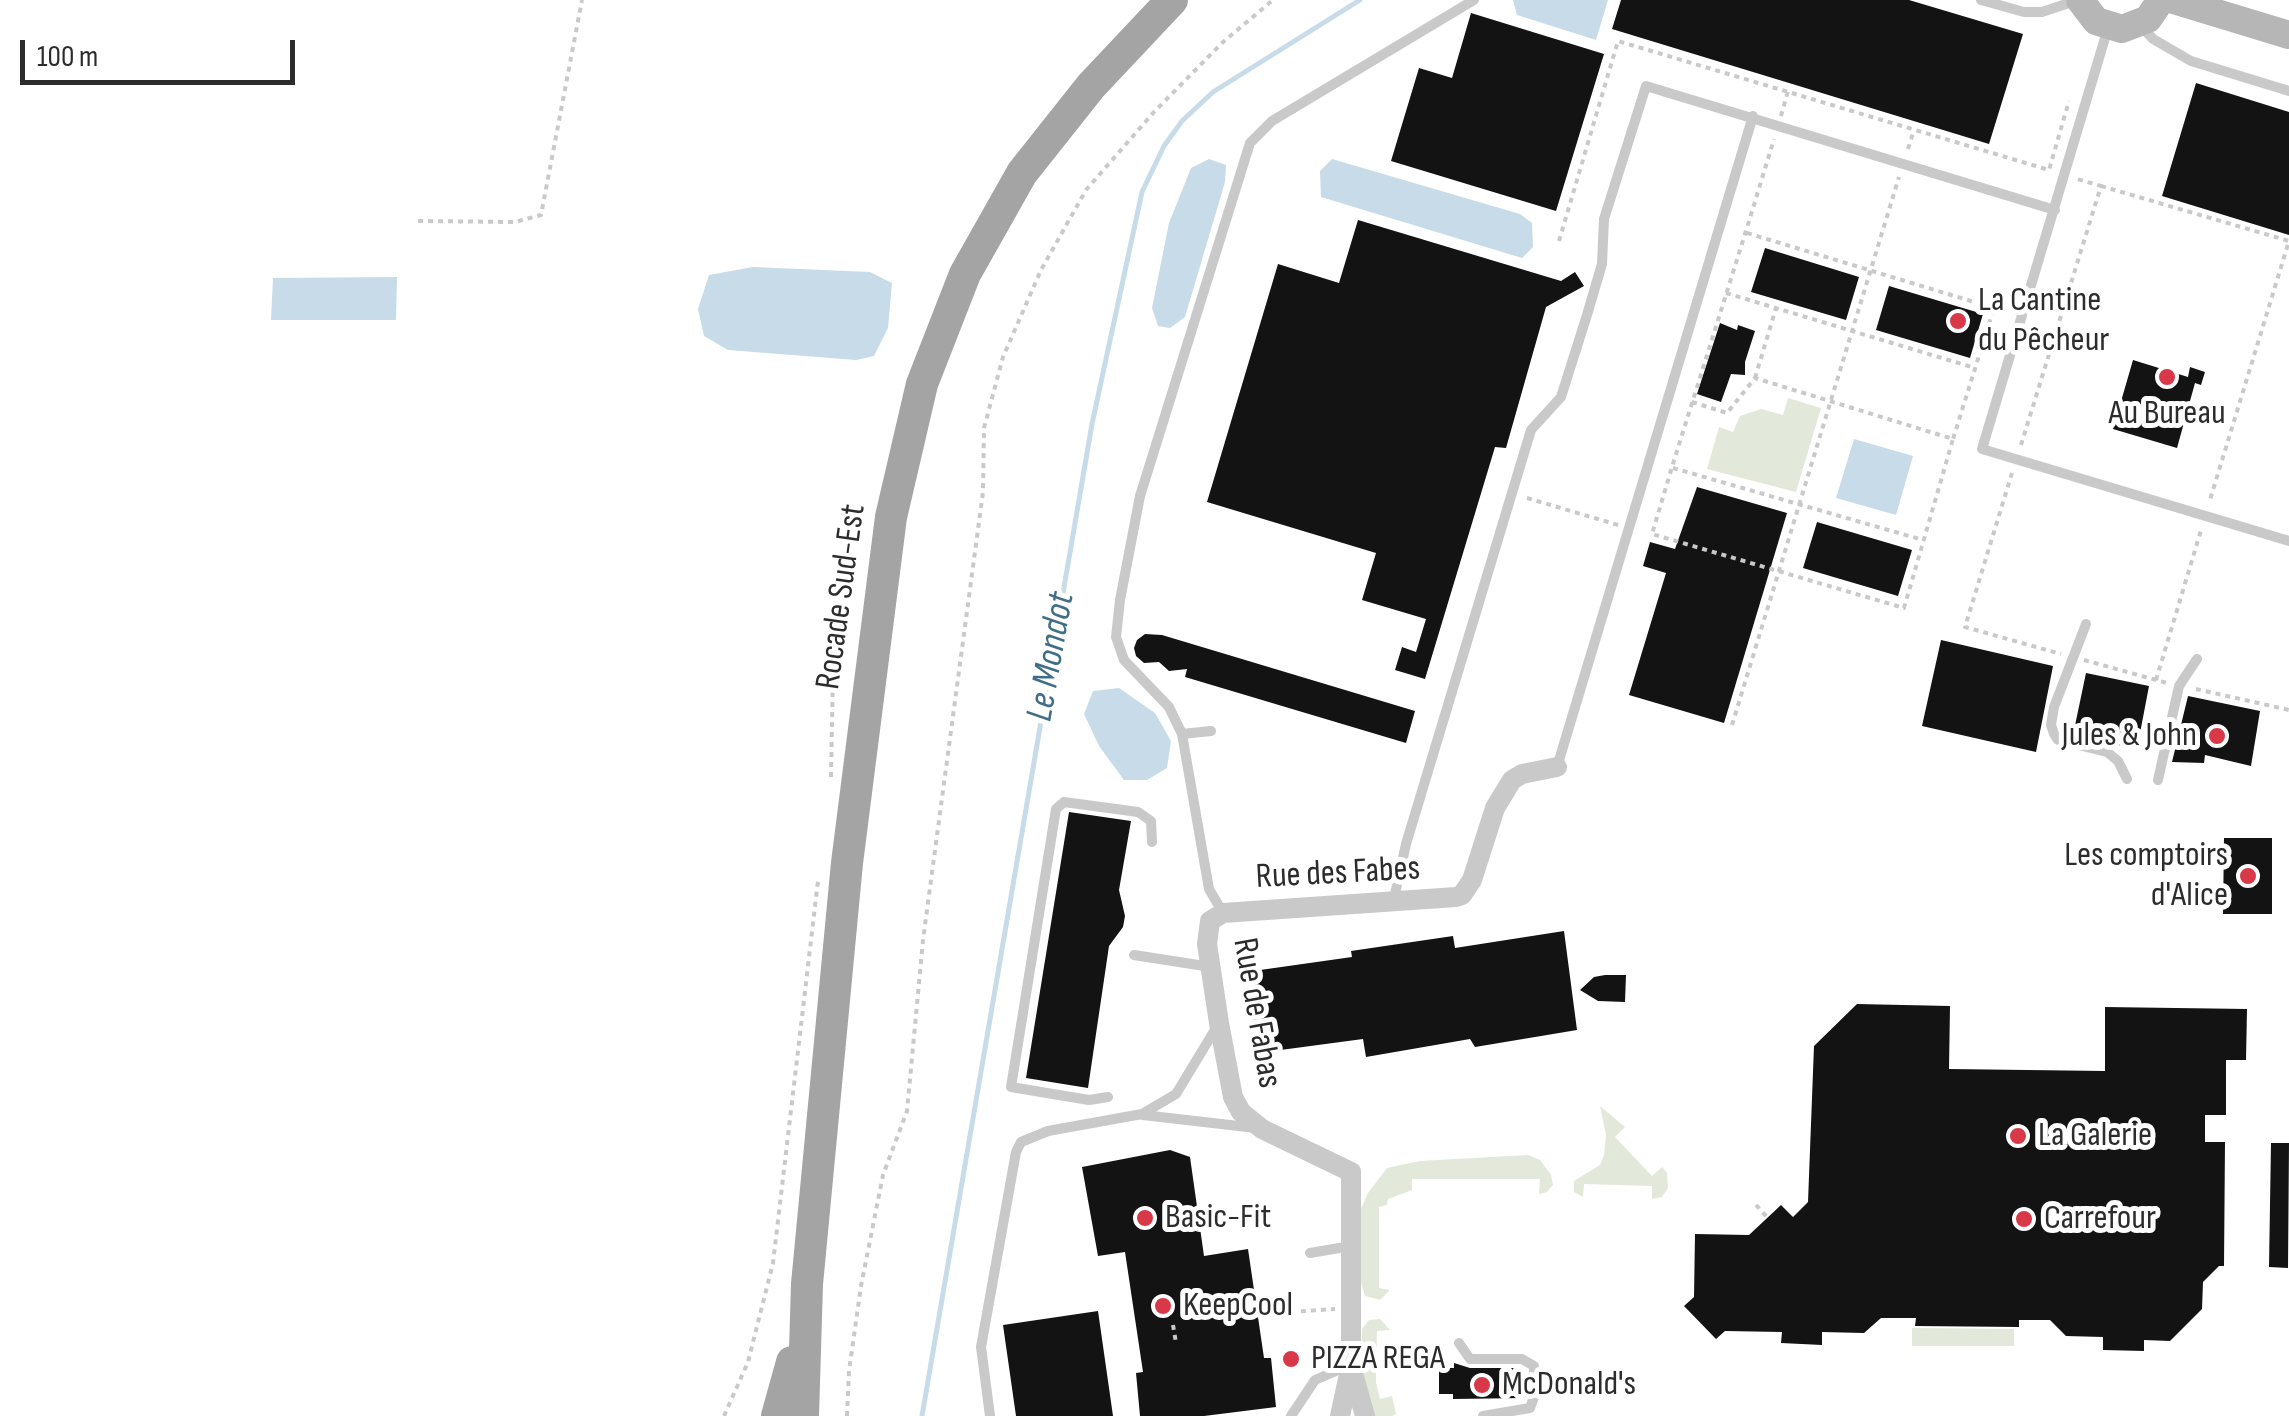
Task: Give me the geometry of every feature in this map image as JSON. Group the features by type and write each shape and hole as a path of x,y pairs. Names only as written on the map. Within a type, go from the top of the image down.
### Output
{"main road":[{"name":"Rocade Sud-Est","path":"803,1416 807,1284 848,863 889,536 922,384 965,274 1022,174 1091,86 1172,0"},
{"name":"Rocade Sud-Est","path":"777,1416 807,1284"}],"street":[{"path":"2080,0 2096,21 2122,29 2148,19 2161,0"},
{"path":"2174,0 2289,35"},
{"name":"Rue des Fabes","path":"1223,913 1450,900 1462,895 1472,880 1502,794 1512,780 1522,774 1557,768"},
{"name":"Rue de Fabas","path":"1223,913 1216,914 1208,929 1233,1098 1240,1112 1262,1129 1351,1172 1351,1365 1340,1416"},
{"name":"Rue de Fabas","path":"1351,1365 1365,1416"}],"lane":[{"path":"1223,913 1209,888 1182,734 1169,708 1124,660 1116,637 1140,496 1250,143 1272,121 1474,0"},
{"path":"1981,0 2024,12 2042,12 2080,0"},
{"path":"2139,24 2153,39 2191,61 2289,91"},
{"path":"2108,27 1982,449 2289,542"},
{"path":"1392,904 1406,844 1531,430 1561,396 1566,382 1602,264 1604,219 1646,86 2054,210"},
{"path":"1557,768 1752,116"},
{"path":"2086,624 2054,707 2051,725 2058,740 2107,752 2118,761 2127,780"},
{"path":"2158,780 2179,686 2197,659"},
{"path":"1182,734 1211,731"},
{"path":"1108,1096 1090,1100 1011,1087 1056,809 1064,802 1138,812 1151,821 1152,842"},
{"path":"1134,956 1212,967"},
{"path":"1142,1114 1176,1094 1219,1023"},
{"path":"990,1416 981,1347 1021,1142 1038,1134 1142,1114 1262,1129"},
{"path":"1310,1252 1352,1246"},
{"path":"1459,1344 1470,1359 1528,1360 1534,1366 1534,1396 1526,1413 1501,1411 1483,1416"},
{"path":"1291,1416 1315,1380 1351,1365"}],"path":[{"path":"418,221 515,222 541,215 582,0"},
{"path":"847,1416 861,1286 884,1175 907,1111 923,940 983,492 984,428 1003,358 1041,270 1086,190 1154,112 1273,0"},
{"path":"1652,534 1788,92"},
{"path":"2049,170 2069,101"},
{"path":"1732,725 1914,130"},
{"path":"2101,186 2289,242 2159,681 2289,710"},
{"path":"1512,493 1904,608 1994,308 1745,233"},
{"path":"1726,294 1975,368"},
{"path":"1692,402 1727,412 1755,378 1776,308"},
{"path":"1755,378 1954,439"},
{"path":"1672,468 1923,540"},
{"path":"831,782 834,617"},
{"path":"724,1416 748,1362 774,1262 819,875"},
{"path":"1756,1206 1768,1218"},
{"path":"1261,1314 1339,1308"},
{"path":"1173,1325 1176,1343"}],"green space":[{"path":"1788,398 1821,408 1796,492 1707,469 1719,427 1733,432 1740,416 1761,409 1783,415"},
{"path":"1600,1106 1625,1127 1615,1137 1652,1176 1662,1167 1667,1173 1668,1188 1662,1197 1652,1199 1652,1186 1584,1184 1583,1197 1574,1192 1574,1181 1600,1165 1604,1155 1606,1135"},
{"path":"1528,1155 1540,1160 1551,1175 1553,1185 1547,1192 1539,1194 1540,1179 1412,1179 1412,1190 1388,1199 1387,1205 1379,1207 1379,1288 1390,1290 1380,1300 1365,1296 1361,1282 1360,1211 1387,1168 1420,1161"},
{"path":"1380,1319 1390,1330 1377,1331 1376,1383 1380,1399 1392,1396 1396,1414 1392,1416 1372,1416 1361,1383 1362,1329 1369,1320"},
{"path":"1912,1328 2014,1329 2014,1346 1912,1346"}],"water":[{"path":"1513,0 1608,0 1596,40 1517,15"},
{"path":"1209,159 1226,165 1225,182 1185,317 1170,328 1158,326 1152,308 1169,223 1191,168"},
{"path":"1332,159 1520,214 1532,223 1533,247 1522,258 1321,197 1320,171"},
{"path":"753,267 870,272 892,283 888,328 874,356 856,360 728,350 704,336 698,309 709,275"},
{"path":"397,277 396,320 271,320 273,278"},
{"path":"1854,439 1913,456 1896,515 1836,498"},
{"path":"1119,688 1155,713 1171,741 1167,768 1147,780 1124,780 1099,746 1084,714 1093,691"}],"building":[{"path":"1621,0 1909,0 2023,34 1989,144 1612,29"},
{"path":"1471,13 1604,54 1556,211 1391,161 1419,68 1452,78"},
{"path":"2196,83 2289,112 2289,235 2162,196"},
{"path":"1358,220 1561,281 1575,272 1584,286 1546,307 1506,448 1495,447 1425,679 1395,670 1402,647 1416,652 1426,619 1362,600 1376,553 1207,502 1278,264 1339,283"},
{"path":"1765,248 1859,277 1846,320 1751,292"},
{"path":"1889,286 1983,314 1970,358 1876,330"},
{"path":"1720,323 1737,330 1738,325 1755,331 1745,375 1731,374 1721,402 1697,394"},
{"path":"2133,360 2188,377 2190,367 2205,372 2201,385 2195,383 2177,448 2113,429"},
{"path":"1697,487 1787,513 1724,723 1629,695 1666,573 1643,566 1650,542 1675,549"},
{"path":"1817,522 1912,550 1898,596 1803,568"},
{"path":"1145,634 1162,635 1415,711 1406,743 1185,677 1187,669 1169,671 1159,662 1144,663 1134,648"},
{"path":"1941,640 2053,666 2036,752 1922,726"},
{"path":"2086,673 2149,686 2137,749 2073,735"},
{"name":"Jules & John","path":"2188,696 2260,711 2251,766 2205,755 2204,763 2172,762"},
{"path":"1069,812 1131,821 1119,890 1125,916 1123,927 1109,946 1088,1088 1026,1078"},
{"name":"Les comptoirs d'Alice","path":"2224,838 2272,838 2272,914 2223,914"},
{"path":"1564,931 1577,1030 1475,1047 1470,1039 1366,1057 1363,1039 1258,1053 1246,972 1352,957 1351,951 1453,936 1455,948"},
{"path":"1626,975 1625,1002 1598,1001 1580,990 1594,977"},
{"name":"La Galerie","path":"1857,1004 1950,1006 1949,1069 2105,1071 2105,1007 2247,1009 2246,1060 2226,1060 2226,1115 2205,1115 2205,1142 2225,1142 2224,1266 2219,1266 2203,1282 2202,1309 2170,1341 2144,1340 2144,1351 2103,1350 2103,1337 2066,1336 2050,1320 2019,1320 2019,1327 1915,1326 1916,1318 1881,1318 1864,1333 1822,1332 1822,1345 1781,1343 1782,1332 1725,1331 1716,1339 1684,1306 1694,1297 1695,1234 1749,1235 1781,1205 1793,1217 1808,1202 1814,1046"},
{"path":"2271,1143 2289,1143 2288,1268 2269,1267"},
{"path":"1170,1150 1190,1157 1204,1256 1248,1249 1264,1358 1271,1358 1276,1407 1204,1416 1140,1416 1136,1373 1143,1372 1125,1252 1098,1256 1082,1167"},
{"path":"1098,1311 1113,1416 1016,1416 1003,1325"},
{"name":"McDonald's","path":"1454,1363 1470,1368 1520,1368 1525,1371 1524,1398 1453,1399 1453,1394 1439,1394 1439,1368 1454,1368"}],"waterway":[{"name":"Le Mondot","path":"922,1416 1092,424 1142,192 1164,146 1182,121 1213,92 1360,0"}],"place":[{"name":"La Cantine du Pêcheur","path":"1958,321"},
{"name":"Au Bureau","path":"2167,377"},
{"name":"Jules & John","path":"2217,736"},
{"name":"Les comptoirs d'Alice","path":"2248,876"},
{"name":"La Galerie","path":"2018,1136"},
{"name":"Basic-Fit","path":"1145,1218"},
{"name":"Carrefour","path":"2024,1219"},
{"name":"KeepCool","path":"1163,1306"},
{"name":"PIZZA REGA","path":"1291,1359"},
{"name":"McDonald's","path":"1482,1385"}]}
